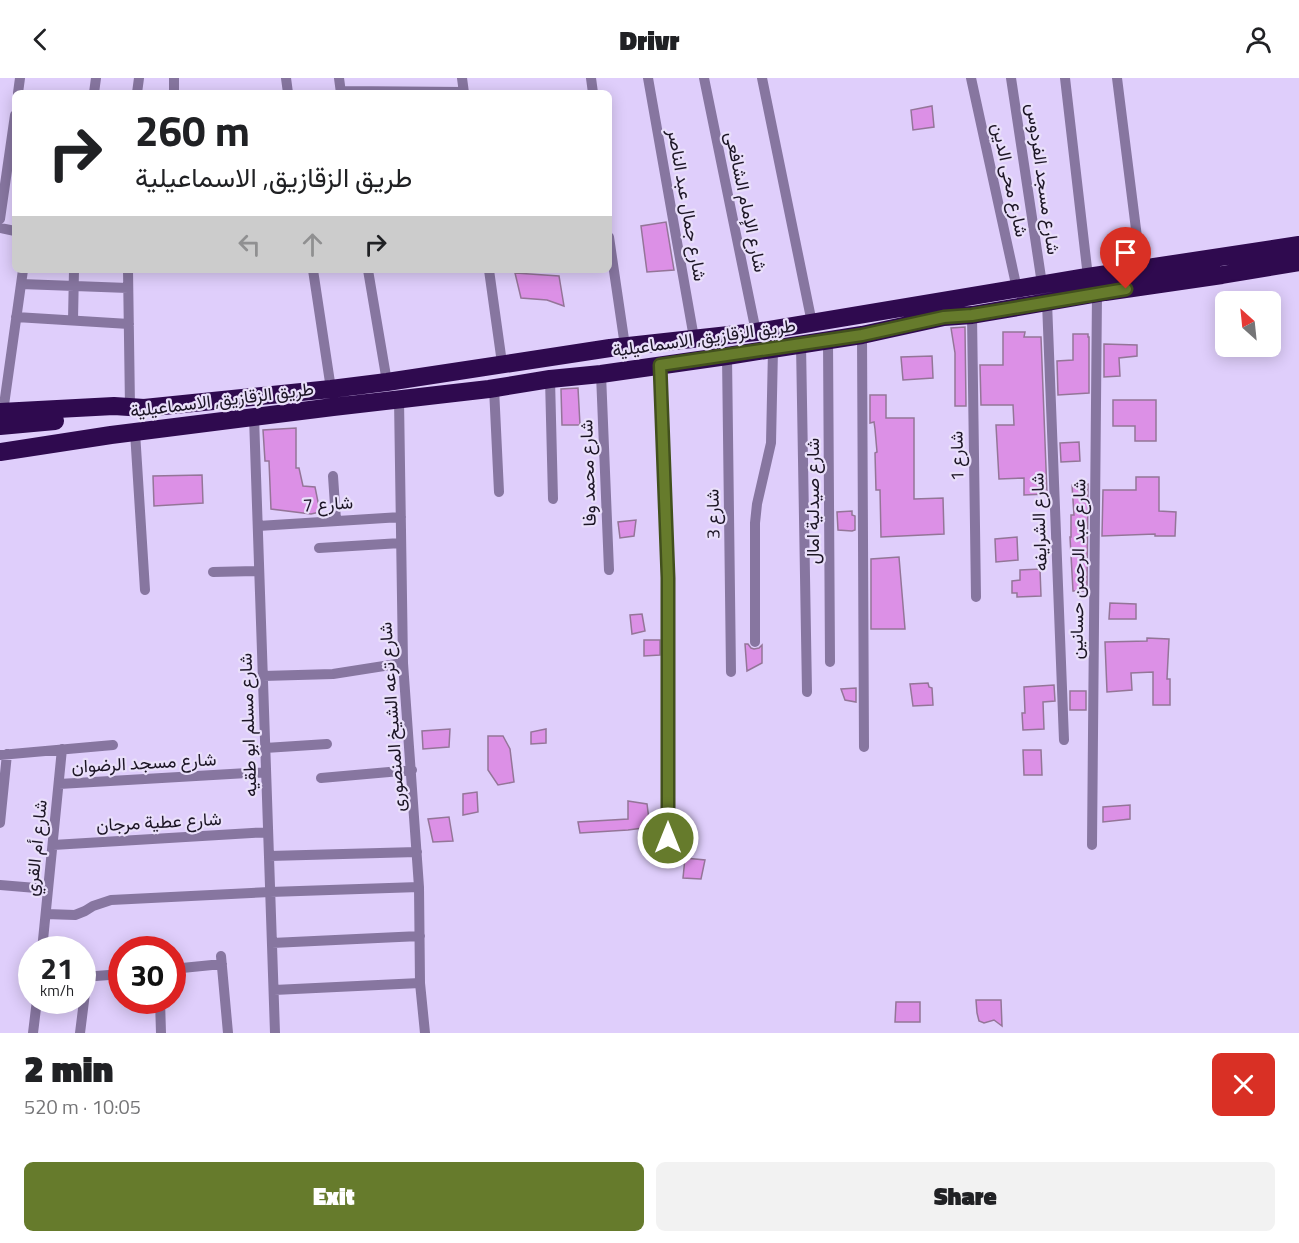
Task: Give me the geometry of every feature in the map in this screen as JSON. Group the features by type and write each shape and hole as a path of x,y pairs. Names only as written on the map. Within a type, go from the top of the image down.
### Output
{"highway":[{"name":"طريق الزقازيق, الاسماعيلية","path":"111,435 601,374 862,335 944,317 972,315 1088,277 1299,245"},
{"name":"طريق الزقازيق, الاسماعيلية","path":"1,417 122,407 144,408 331,389 630,345 756,332 1017,288 1044,293 1097,293 1299,262"},
{"path":"680,362 687,339"},
{"path":"630,345 636,369"},
{"path":"0,440 93,430 111,435"},
{"path":"0,452 111,435"}],"street":[{"name":"شارع جمال عبد الناصر","path":"648,78 687,339"},
{"name":"شارع الإمام الشافعى","path":"704,78 756,332"},
{"path":"762,78 812,323"},
{"name":"شارع محى الدين","path":"971,78 1017,288"},
{"name":"شارع مسجد الفردوس","path":"1011,78 1044,293"},
{"path":"1065,78 1088,277"},
{"path":"1117,78 1141,269"},
{"path":"0,219 12,136"},
{"path":"612,259 630,345"},
{"path":"1,417 22,273"},
{"path":"73,320 74,273"},
{"path":"122,407 129,324 128,273"},
{"path":"313,273 331,389"},
{"path":"369,273 387,382"},
{"path":"489,273 502,363"},
{"path":"21,284 128,288"},
{"name":"شارع الشرايفه","path":"1044,293 1064,740"},
{"name":"شارع عبد الرحمن حسانين","path":"1092,845 1097,293"},
{"name":"شارع 1","path":"972,315 975,597"},
{"path":"16,316 129,324"},
{"path":"862,335 864,747"},
{"name":"شارع صيدلية امال","path":"828,340 830,662"},
{"path":"801,344 807,692"},
{"path":"755,642 755,523 771,443 773,349"},
{"name":"شارع 3","path":"727,356 731,672"},
{"path":"660,365 668,578 668,838"},
{"name":"شارع محمد وفا","path":"601,374 609,570"},
{"path":"550,380 553,499"},
{"path":"494,388 499,492"},
{"name":"شارع ترعه الشيخ المنصورى","path":"399,399 403,663 417,852 420,983 425,1033"},
{"name":"شارع مسلم ابو طقيه","path":"254,417 276,1033"},
{"path":"135,432 145,590"},
{"path":"333,476 336,520"},
{"name":"شارع 7","path":"258,525 401,517"},
{"path":"319,548 401,543"},
{"path":"213,572 259,571"},
{"path":"263,676 333,674 403,663"},
{"path":"265,748 327,744"},
{"path":"0,823 4,754 113,745"},
{"name":"شارع أم القري","path":"43,936 62,749"},
{"path":"321,778 412,770"},
{"name":"شارع مسجد الرضوان","path":"59,784 266,772"},
{"name":"شارع عطية مرجان","path":"53,845 268,832"},
{"path":"269,855 417,852"},
{"path":"0,885 48,890"},
{"path":"45,914 75,915 111,900 419,887"},
{"path":"272,943 420,936"},
{"path":"186,966 221,960 228,1033"},
{"path":"274,990 420,983"},
{"path":"33,1033 35,1014"},
{"path":"80,1033 82,1014"},
{"path":"160,1014 161,1033"}],"building":[{"path":"932,106 934,127 913,130 911,110"},
{"path":"666,222 674,270 647,272 641,226"},
{"path":"515,273 559,276 564,306 547,300 521,298"},
{"path":"965,327 966,406 955,406 955,353 951,328"},
{"path":"1003,332 1025,332 1024,337 1041,337 1047,494 1024,495 1024,478 999,479 996,425 1014,425 1013,405 981,405 980,365 1003,365"},
{"path":"1073,334 1088,334 1089,337 1089,393 1058,395 1057,361 1073,360"},
{"path":"1104,344 1137,345 1137,356 1119,358 1120,376 1104,377"},
{"path":"932,356 933,378 903,380 901,357"},
{"path":"578,388 580,425 562,425 561,389"},
{"path":"870,395 886,395 886,418 914,418 914,499 943,498 944,534 881,537 880,490 876,490 875,453 877,452 874,422 870,423"},
{"path":"1113,400 1156,400 1156,441 1135,441 1135,426 1113,426"},
{"path":"296,428 296,468 299,468 303,486 315,487 320,512 311,514 271,509 269,461 265,461 263,430"},
{"path":"1079,442 1080,461 1061,462 1060,443"},
{"path":"202,475 203,503 154,506 153,476"},
{"path":"1136,477 1159,477 1159,511 1176,512 1175,536 1155,536 1155,534 1102,536 1103,490 1136,490"},
{"path":"1088,484 1087,591 1073,591 1070,537 1071,515 1074,515 1072,485"},
{"path":"852,511 852,515 855,516 855,530 838,530 837,512"},
{"path":"636,520 634,536 620,538 618,522"},
{"path":"1017,537 1018,560 996,562 995,539"},
{"path":"899,557 905,629 871,629 871,559"},
{"path":"1040,569 1041,596 1017,597 1017,593 1012,593 1012,581 1020,580 1020,570"},
{"path":"1110,603 1136,604 1136,619 1109,619"},
{"path":"642,614 645,631 632,634 630,615"},
{"path":"1147,638 1169,639 1167,679 1170,679 1170,705 1153,705 1153,672 1131,673 1132,690 1107,692 1105,642 1147,641"},
{"path":"644,640 660,640 660,655 644,656"},
{"path":"745,644 754,649 762,645 762,663 747,671"},
{"path":"928,683 932,688 933,705 913,706 910,684"},
{"path":"1054,685 1055,701 1043,702 1044,729 1023,730 1024,687"},
{"path":"856,688 856,702 845,700 841,689"},
{"path":"1070,691 1086,691 1086,710 1070,710"},
{"path":"450,729 449,747 423,749 422,731"},
{"path":"546,729 546,743 531,744 531,732"},
{"path":"488,736 503,736 510,749 514,782 498,785 488,770"},
{"path":"1023,750 1041,750 1042,775 1024,775"},
{"path":"477,792 478,812 463,815 463,794"},
{"path":"628,801 647,804 650,827 580,833 578,822 628,819"},
{"path":"1130,805 1130,819 1103,822 1103,807"},
{"path":"449,817 453,841 433,842 428,819"},
{"path":"685,858 705,860 701,879 683,878"},
{"path":"976,1000 1001,1000 1002,1026 994,1020 984,1023 979,1021"},
{"path":"896,1002 920,1002 920,1022 895,1022"}],"route":[{"path":"668,838 668,578 660,365 862,335 944,317 972,315 1126,289"}]}
